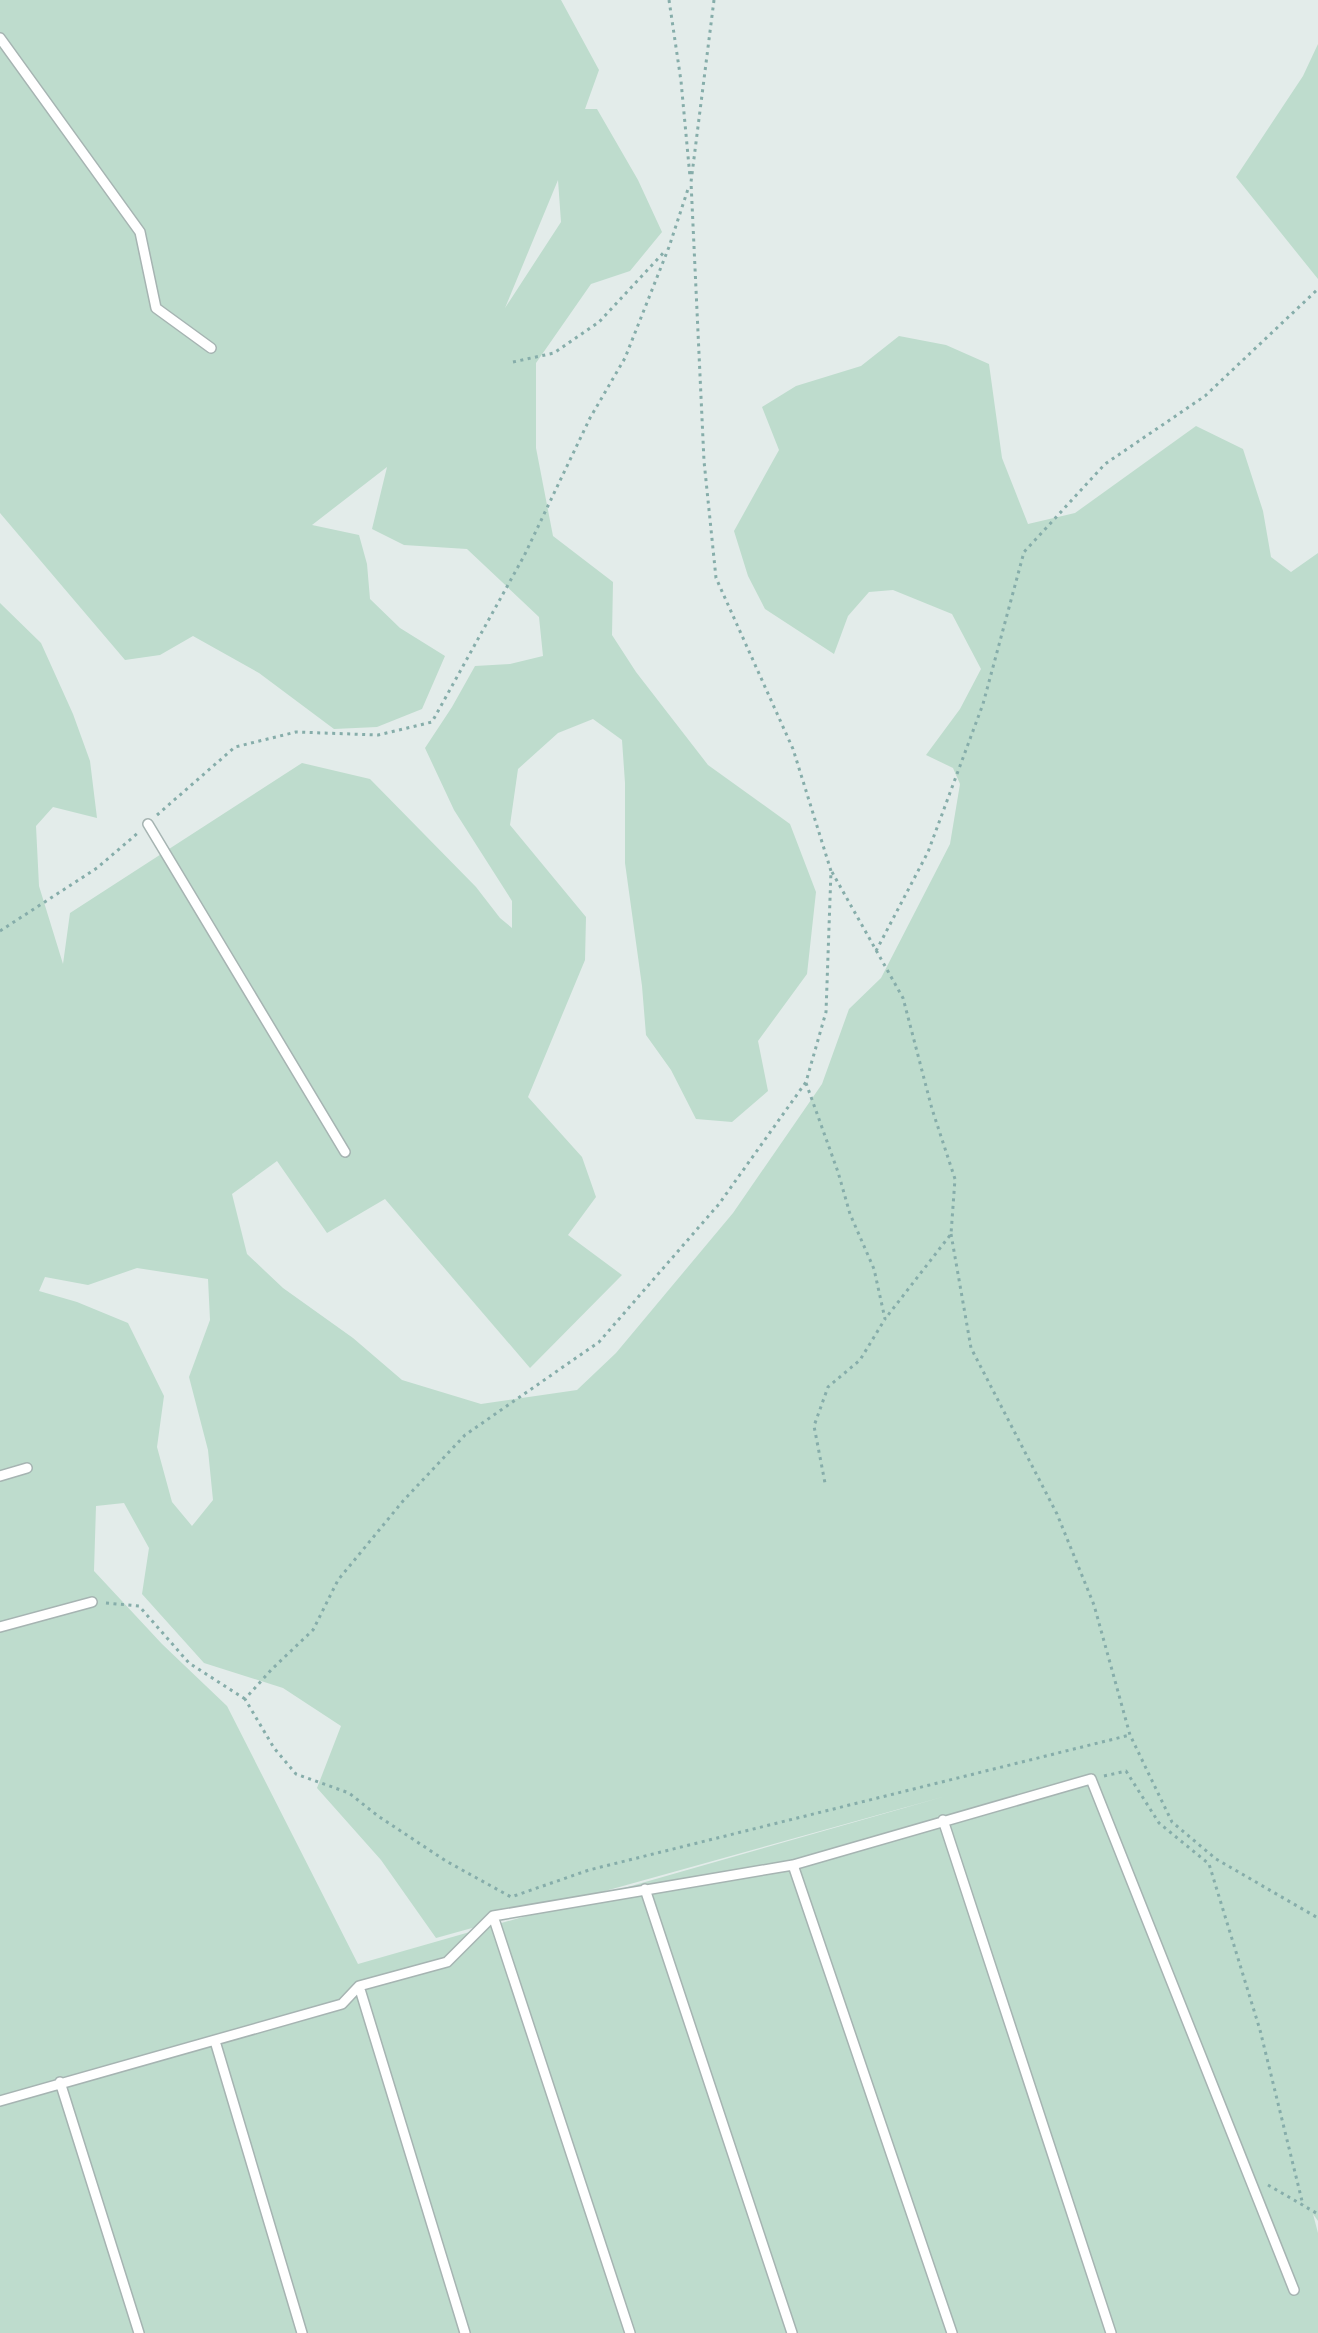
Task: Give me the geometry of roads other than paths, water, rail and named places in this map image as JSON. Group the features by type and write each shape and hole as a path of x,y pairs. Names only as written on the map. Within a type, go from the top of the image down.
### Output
{"lane":[{"path":"0,38 140,232 156,308 211,348"},
{"path":"148,824 345,1152"},
{"path":"0,1476 27,1468"},
{"path":"0,1627 92,1602"},
{"path":"0,2101 60,2082 215,2041 342,2004 359,1986 447,1962 493,1916 793,1865 1091,1779 1294,2290"},
{"path":"943,1820 1111,2333"},
{"path":"793,1865 952,2333"},
{"path":"645,1889 792,2333"},
{"path":"493,1916 630,2333"},
{"path":"359,1986 465,2333"},
{"path":"215,2041 302,2333"},
{"path":"60,2082 139,2333"}]}
